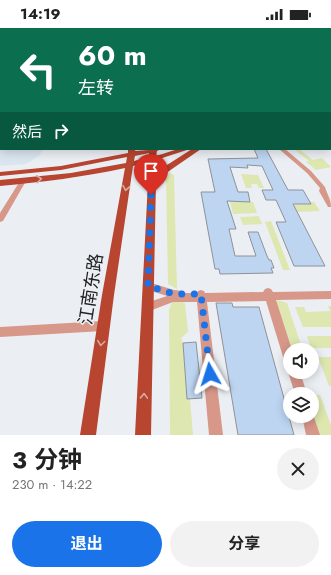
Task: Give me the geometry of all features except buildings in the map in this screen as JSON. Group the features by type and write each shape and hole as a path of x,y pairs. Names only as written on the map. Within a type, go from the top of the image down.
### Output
{"main road":[{"path":"0,174 61,168 154,152 175,150"},
{"path":"151,180 174,162 195,150"},
{"path":"143,435 151,180 154,152"},
{"path":"0,183 56,177 131,156"},
{"name":"江南东路","path":"88,435 103,326 131,156"}],"street":[{"path":"283,150 309,172 323,188 322,191 331,205"},
{"path":"287,150 312,168 331,188"},
{"path":"0,219 23,181"},
{"path":"148,286 174,294 331,295"},
{"path":"269,294 331,291"},
{"path":"269,294 285,343"},
{"path":"147,307 173,298 201,295"},
{"path":"201,295 216,435"},
{"path":"0,332 103,326"},
{"path":"310,423 313,435"}],"shaded area":[{"path":"0,150 42,150 39,156 26,164 0,166"}],"green space":[{"path":"295,150 300,150 313,160 322,158 331,167 316,170 306,162 309,161"},
{"path":"170,173 174,175 177,289 168,284 166,180"},
{"path":"241,174 258,175 264,188 259,188 257,184 251,184 252,188 246,188"},
{"path":"230,201 253,202 257,213 233,214"},
{"path":"310,202 314,202 320,211 296,212 293,205 311,204"},
{"path":"259,216 262,224 243,225 240,217"},
{"path":"271,221 290,270 283,270 265,222"},
{"path":"278,300 287,303 300,343 288,343 275,303"},
{"path":"179,301 185,303 188,332 181,338 183,343 187,399 190,399 193,435 170,435 169,310 172,302"},
{"path":"328,306 331,306 331,327 303,327 295,307 304,307 306,312 330,311"},
{"path":"307,336 331,336 331,348 319,348 319,343 309,343"},
{"path":"319,357 331,357 331,386 329,386"},
{"path":"320,395 331,425 331,435 318,435 314,423 319,423"}],"route":[{"path":"151,195 148,286 174,294 201,294 210,374"}]}
